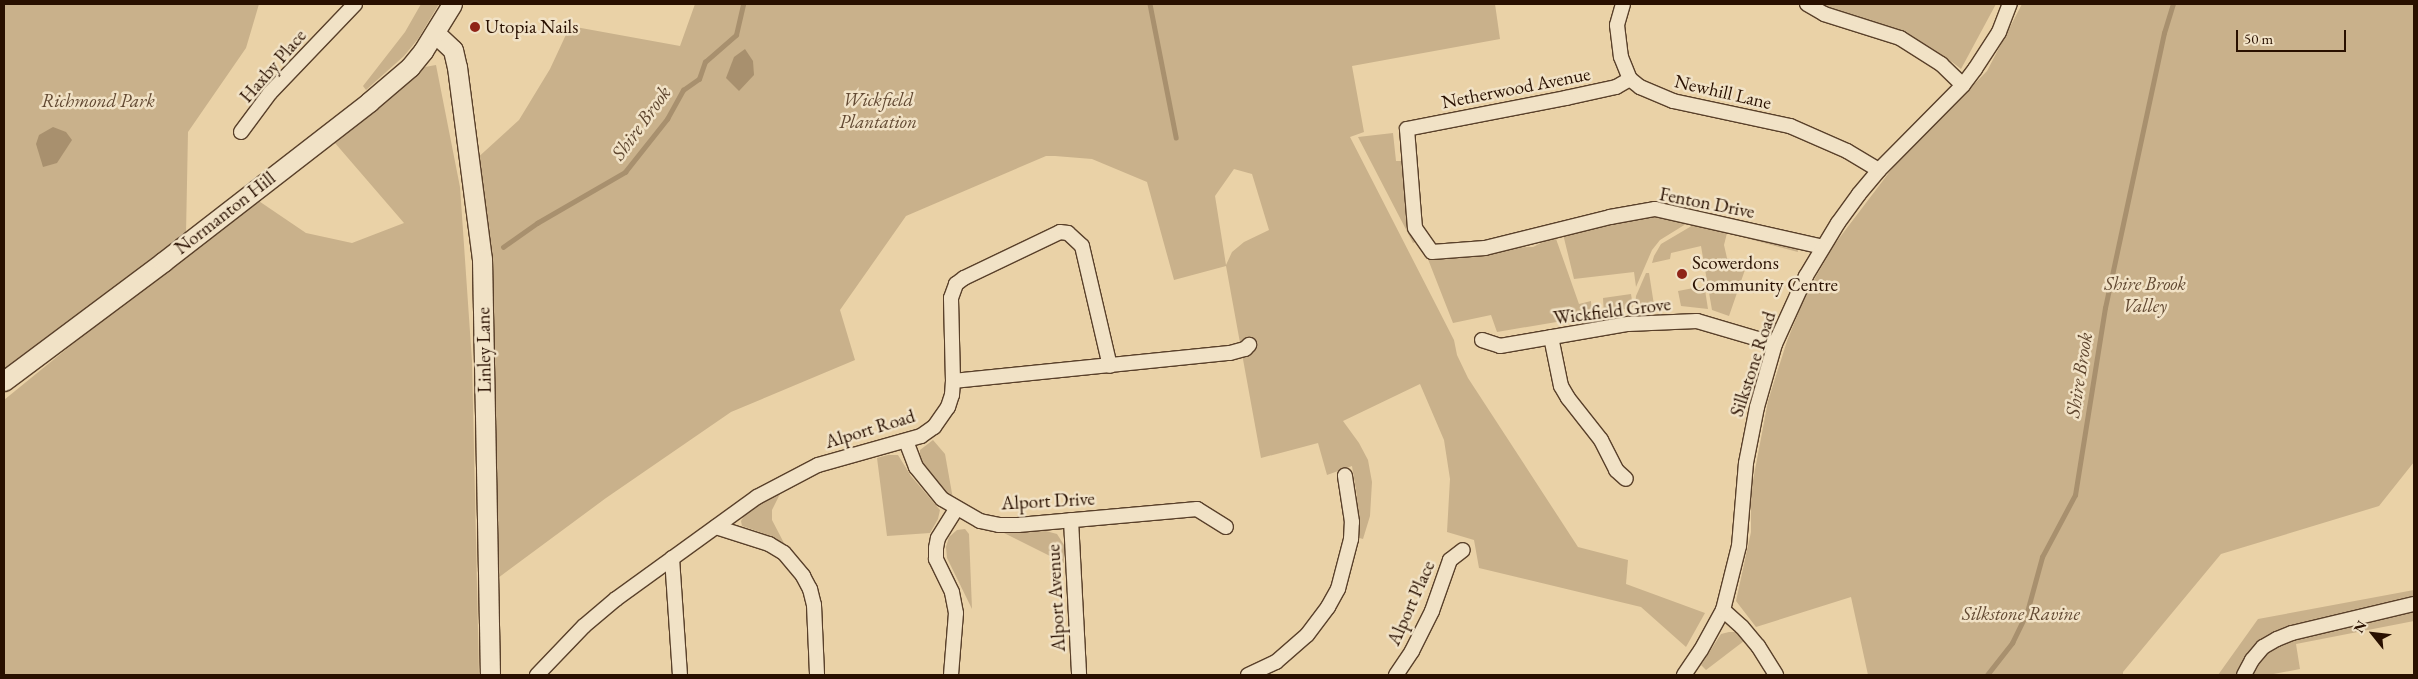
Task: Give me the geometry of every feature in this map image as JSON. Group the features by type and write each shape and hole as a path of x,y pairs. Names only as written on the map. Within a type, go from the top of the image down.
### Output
{"street":[{"name":"Haxby Place","path":"241,132 270,93 355,4"},
{"name":"Normanton Hill","path":"4,381 342,124 410,67 436,34 452,4"},
{"path":"1622,4 1617,25 1620,57 1630,79"},
{"path":"1807,4 1824,14 1900,38 1939,62 1963,85"},
{"name":"Silkstone Road","path":"1684,675 1701,650 1723,610 1739,546 1750,436 1775,344 1806,276 1838,223 1879,170 1963,85 1999,32 2010,4"},
{"name":"Linley Lane","path":"436,34 453,50 457,67 482,259 490,675"},
{"name":"Netherwood Avenue","path":"1407,129 1616,87 1630,79"},
{"name":"Newhill Lane","path":"1630,79 1640,87 1672,101 1790,126 1812,133 1847,150 1879,170"},
{"name":"Fenton Drive","path":"1407,129 1415,228 1432,252 1485,248 1655,209 1823,247"},
{"name":"Alport Road","path":"537,675 584,626 672,558 757,497 818,465 922,436 941,418 952,395 951,298 956,284 982,269 1060,232 1068,233 1082,246 1110,366"},
{"name":"Wickfield Grove","path":"1482,340 1500,346 1628,324 1697,321 1775,344"},
{"path":"1551,337 1557,369 1564,392 1601,440 1616,470 1626,479"},
{"path":"953,381 1234,352 1245,349 1248,345"},
{"name":"Alport Drive","path":"906,441 916,467 927,483 942,499 956,509 980,521 999,525 1197,509 1226,527"},
{"path":"1248,675 1276,662 1302,640 1318,622 1338,589 1351,545 1352,530 1346,476"},
{"path":"951,675 956,612 952,592 936,559 936,548 938,538 956,509"},
{"name":"Alport Avenue","path":"1071,520 1079,675"},
{"path":"716,527 769,544 784,553 803,576 810,589 814,605 817,675"},
{"name":"Alport Place","path":"1396,675 1412,651 1432,610 1450,560 1463,550"},
{"path":"672,558 680,675"},
{"path":"2244,675 2252,660 2263,647 2277,639 2292,633 2414,604"},
{"path":"1723,610 1742,626 1758,646 1776,675"}],"green space":[{"name":"Richmond Park","path":"4,4 259,4 246,48 188,132 186,234 4,380"},
{"path":"421,4 439,4 418,39 404,56 366,90 363,86 405,32"},
{"name":"Wickfield Plantation","path":"695,4 1495,4 1500,39 1352,66 1364,132 1350,137 1454,340 1457,355 1468,378 1578,547 1628,560 1626,584 1705,613 1686,647 1641,607 1479,568 1474,540 1447,532 1450,479 1444,440 1420,384 1343,421 1359,443 1368,460 1372,482 1370,516 1363,539 1356,537 1357,496 1352,466 1327,475 1318,443 1261,458 1226,266 1174,280 1147,182 1092,159 1055,156 1046,156 906,216 840,310 855,360 731,412 606,498 498,578 489,283 474,161 519,120 550,69 570,26 680,46","holes":["1234,169 1252,174 1269,230 1244,242 1232,252 1226,265 1215,196"]},
{"path":"1819,4 1996,4 1961,69 1952,62"},
{"name":"Shire Brook Valley","path":"2022,4 2414,4 2414,462 2379,506 2221,554 2123,672 2123,675 1868,675 1851,597 1756,627 1736,601 1751,532 1751,491 1768,401 1787,341 1806,294 1834,245 1894,166 1987,71"},
{"path":"436,65 460,187 472,361 479,675 4,675 4,400 253,197 306,233 352,243 404,223 335,143 425,67"},
{"path":"1393,133 1396,161 1404,161 1417,236 1416,242 1413,243 1358,137"},
{"path":"1655,211 1694,219 1660,240 1652,250 1636,287 1634,272 1574,279 1563,234"},
{"path":"1700,221 1797,247 1798,252 1727,233 1724,245 1727,258 1747,264 1729,316 1712,310 1701,246 1671,253 1670,259 1652,263 1661,244"},
{"path":"1555,236 1579,304 1591,301 1592,316 1497,332 1491,315 1453,323 1424,249 1533,247"},
{"path":"1646,273 1649,273 1654,305 1635,307 1636,296"},
{"path":"1699,287 1705,290 1708,309 1681,306 1678,291"},
{"path":"1631,294 1633,307 1604,314 1603,298"},
{"path":"933,440 945,454 953,499 939,488 924,468 920,458 920,450"},
{"path":"898,455 911,476 940,510 938,519 930,533 887,536 877,458"},
{"path":"782,490 772,510 772,520 785,545 771,536 742,526 741,521 746,513"},
{"path":"965,529 969,534 972,609 947,558 946,547 949,537 957,530"},
{"path":"1042,530 1057,534 1064,545 1064,563 1004,533"},
{"path":"2414,590 2414,621 2296,644 2300,669 2268,675 2218,675 2258,619"},
{"path":"1738,632 1744,641 1706,670 1701,665 1721,634"}],"shaded area":[{"path":"745,49 753,61 754,75 739,91 726,78 734,57"},
{"path":"53,127 66,132 72,140 57,163 43,167 36,144 39,135"}],"waterway":[{"name":"Shire Brook","path":"503,247 537,223 625,172 667,119 683,90 699,79 705,62 736,35 743,4"},
{"path":"1150,4 1176,137"},
{"name":"Shire Brook","path":"1987,675 2012,643 2027,612 2042,557 2075,495 2105,308 2164,33 2173,4"}],"place":[{"name":"Utopia Nails","path":"475,27"},
{"name":"Scowerdons Community Centre","path":"1682,274"}],"park label":[{"name":"Silkstone Ravine","path":"2021,614"}]}
